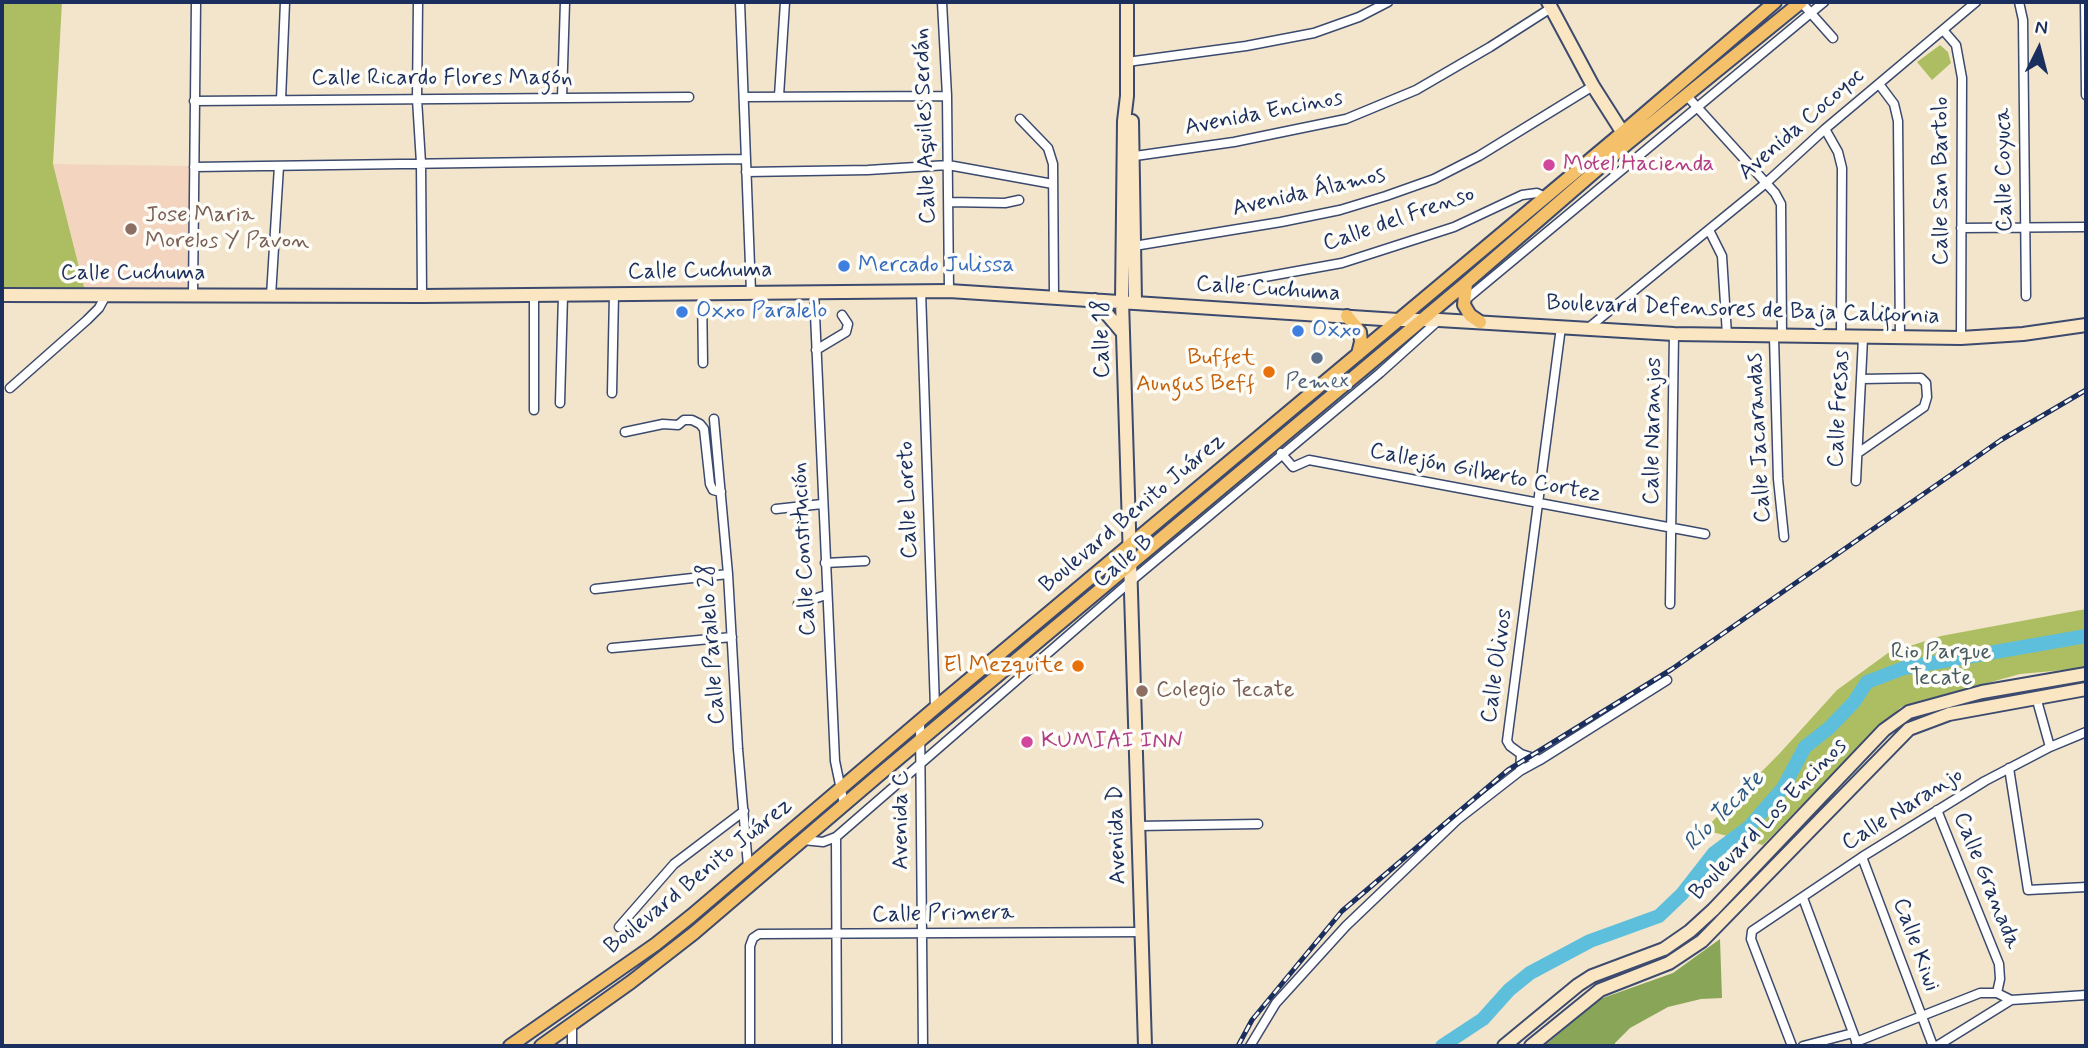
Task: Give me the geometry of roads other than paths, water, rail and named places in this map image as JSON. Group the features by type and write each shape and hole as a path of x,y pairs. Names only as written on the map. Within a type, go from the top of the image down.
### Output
{"main road":[{"name":"Boulevard Benito Juárez","path":"541,1046 572,1026 669,952 1130,566 1278,450 1775,2"},
{"name":"Boulevard Benito Juárez","path":"510,1046 656,944 1545,197 1687,96 1801,2"},
{"path":"1423,319 1424,309 1449,287 1455,272"},
{"path":"1466,283 1464,301 1470,315 1480,323"},
{"path":"1347,316 1360,332 1359,354"},
{"path":"669,952 668,945 702,916 713,897"}],"street":[{"path":"193,295 196,2"},
{"path":"281,100 285,2"},
{"path":"418,2 417,99 421,163 422,296"},
{"path":"562,98 565,2"},
{"path":"740,2 751,292"},
{"path":"779,96 785,2"},
{"name":"Calle Aquiles Serdán","path":"942,2 947,96 949,291"},
{"name":"Calle 18","path":"1126,2 1128,301"},
{"path":"1127,62 1246,46 1314,33 1359,17 1388,2"},
{"path":"1801,2 1833,38"},
{"path":"1464,301 1824,2"},
{"name":"Avenida Cocoyoc","path":"1587,329 1766,183 1825,129 1976,2"},
{"name":"Calle Coyuca","path":"2019,2 2023,20 2026,296"},
{"path":"2085,2 2086,95"},
{"path":"1550,5 1593,86 1625,138 1640,155"},
{"name":"Avenida Encinos","path":"1128,157 1234,142 1346,119 1407,94 1445,74 1550,5"},
{"name":"Calle San Bartolo","path":"1943,30 1956,45 1961,66 1961,338"},
{"path":"1879,84 1894,104 1898,121 1900,338"},
{"name":"Avenida Álamos","path":"1134,246 1281,222 1339,210 1398,192 1434,179 1479,156 1593,86"},
{"path":"744,97 947,96"},
{"name":"Calle Jacarandas","path":"1687,96 1779,198 1782,213 1778,337 1778,479 1784,537"},
{"name":"Calle Ricardo Flores Magón","path":"194,101 689,97"},
{"path":"1020,120 1048,148 1052,164 1054,297"},
{"path":"1825,129 1838,152 1842,167 1840,338"},
{"name":"Calle 18","path":"1128,157 1134,246 1123,333 1131,581"},
{"path":"194,167 745,159"},
{"path":"746,172 948,165 1053,184"},
{"path":"271,296 279,166"},
{"name":"Calle del Frenso","path":"1220,285 1342,263 1454,227 1522,195 1537,193 1545,197"},
{"path":"948,202 1019,201"},
{"path":"1961,228 2086,227"},
{"path":"1709,230 1722,256 1727,335"},
{"name":"Calle Loreto","path":"922,291 935,708"},
{"name":"Calle Cuchuma","path":"2,295 422,296 949,291 1398,320"},
{"name":"Calle Constitución","path":"814,292 835,761 844,804"},
{"path":"702,293 703,363"},
{"path":"612,393 614,294"},
{"path":"10,388 87,320 99,308 106,295"},
{"path":"534,295 534,410"},
{"path":"561,403 563,295"},
{"path":"1095,300 1123,333"},
{"path":"816,350 846,332 848,324 842,315"},
{"name":"Boulevard Defensores de Baja California","path":"1398,320 1423,319 1674,334 1840,338 1961,338 2023,334 2086,325"},
{"name":"Calle B","path":"836,837 1278,450 1439,320"},
{"name":"Calle Olivos","path":"1520,771 1521,754 1507,741 1561,327"},
{"name":"Calle Naranjos","path":"1670,604 1674,334"},
{"name":"Calle Fresas","path":"1856,481 1863,338"},
{"path":"1858,453 1924,407 1927,397 1926,383 1921,378 1861,379"},
{"name":"Calle Paralelo 28","path":"714,419 728,574 748,866"},
{"path":"625,432 663,424 678,425 684,420 700,424 704,429 710,484 713,490 721,492"},
{"name":"Callejón Gilberto Cortez","path":"1278,450 1293,467 1309,460 1705,534"},
{"path":"776,509 822,504"},
{"path":"825,563 864,561"},
{"path":"595,589 728,574"},
{"name":"Avenida D","path":"1131,581 1145,1046"},
{"path":"798,604 826,595"},
{"path":"612,648 732,637"},
{"name":"Boulevard Los Encinos","path":"1504,1046 1592,976 1677,941 1713,910 1884,730 1909,712 1971,694 2086,674"},
{"path":"1250,1046 1285,993 1346,926 1457,820 1520,771 1667,680"},
{"name":"Boulevard Los Encinos","path":"1531,1046 1600,990 1660,967 1689,952 1748,896 1909,729 1950,714 2086,689"},
{"path":"2036,697 2050,747"},
{"name":"Avenida C","path":"920,720 923,1046"},
{"name":"Calle Naranjo","path":"1792,1046 1750,934 1937,810 2009,768 2086,732"},
{"path":"1521,754 1540,760"},
{"path":"2009,768 2028,890 2086,887"},
{"name":"Calle Granada","path":"1937,810 1999,964 1997,993"},
{"path":"618,927 674,864 744,811"},
{"path":"1138,827 1258,824"},
{"path":"803,839 823,842 836,837 837,1046"},
{"name":"Calle Kiwi","path":"1862,858 1921,1018 1935,1046"},
{"path":"1736,886 1748,896"},
{"path":"1803,898 1857,1044 1980,993 1997,993 2011,1000"},
{"name":"Calle Primera","path":"750,1046 750,946 753,938 759,934 1142,932"},
{"path":"1935,1046 2011,1000 2086,995"},
{"path":"572,1026 572,1046"},
{"path":"1804,1046 1853,1033"}],"waterway":[{"name":"Río Tecate","path":"1442,1046 1483,1019 1509,990 1530,973 1590,941 1659,916 1682,894 1714,853 1749,827 1783,788 1805,747 1829,728 1854,702 1867,682 1904,668 2086,636"}],"railway":[{"path":"1238,1046 1252,1020 1342,911 1508,770 1672,669 2001,440 2086,390"}],"place":[{"name":"Motel Hacienda","path":"1549,165"},
{"name":"Jose Maria Morelos Y Pavon","path":"131,229"},
{"name":"Mercado Julissa","path":"844,266"},
{"name":"Oxxo Paralelo","path":"682,312"},
{"name":"Oxxo","path":"1298,331"},
{"name":"Pemex","path":"1317,358"},
{"name":"Buffet Aungus Beff","path":"1269,372"},
{"name":"El Mezquite","path":"1078,666"},
{"name":"Colegio Tecate","path":"1142,691"},
{"name":"KUMIAI INN","path":"1027,742"}],"park label":[{"name":"Rio Parque Tecate","path":"1941,666"}]}
